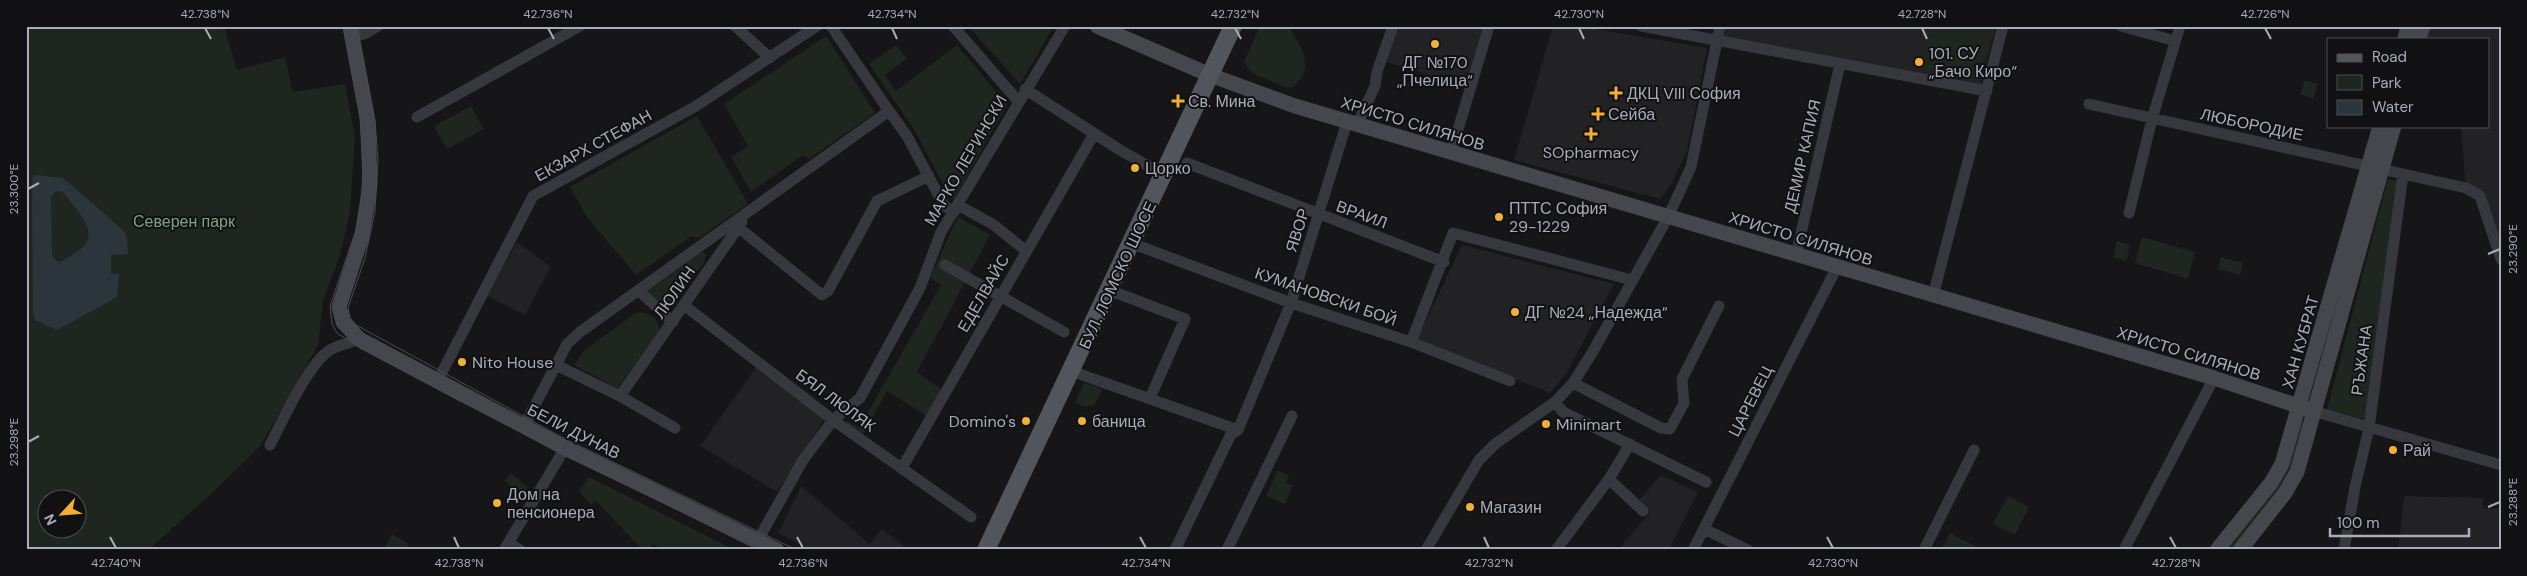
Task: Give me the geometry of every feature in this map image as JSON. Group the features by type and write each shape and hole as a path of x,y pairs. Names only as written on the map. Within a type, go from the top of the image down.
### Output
{"main road":[{"name":"БУЛ. ЛОМСКО ШОСЕ","path":"986,550 1000,524 1234,26"},
{"name":"БУЛ. ЛОМСКО ШОСЕ","path":"991,550 1000,524"}],"street":[{"path":"351,31 364,34 378,26"},
{"path":"417,118 580,26"},
{"path":"735,26 770,58"},
{"name":"ЕКЗАРХ СТЕФАН","path":"438,380 533,196 696,106 817,26"},
{"path":"831,26 907,136 946,206 956,208 994,225 1026,251"},
{"path":"953,26 1018,101"},
{"name":"МАРКО ЛЕРИНСКИ","path":"758,540 803,460 833,420 860,398 920,288 940,232 1025,89 1065,26"},
{"name":"ХРИСТО СИЛЯНОВ","path":"1098,26 1210,74 1295,106 2214,378 2369,428 2501,465"},
{"name":"ЯВОР","path":"1175,550 1231,434 1238,430 1291,303 1352,123 1375,86 1377,72 1393,26"},
{"path":"1451,153 1489,26"},
{"path":"1641,26 1988,91"},
{"path":"1430,549 1487,452 1555,402 1573,383 1592,353 1668,216 1691,167 1720,26"},
{"path":"1933,296 1988,91 2003,26"},
{"path":"2121,26 2175,42"},
{"path":"2129,213 2152,120 2180,26"},
{"path":"2419,38 2423,26"},
{"name":"БЕЛИ ДУНАВ","path":"351,31 368,122 370,185 362,236 339,308 343,322 359,338 565,448 777,550"},
{"name":"ДЕМИР КАПИЯ","path":"1796,255 1840,64"},
{"path":"1025,89 1094,134 1164,175"},
{"name":"ЛЮБОРОДИЕ","path":"2089,104 2152,120 2466,188 2480,196 2501,259"},
{"path":"524,426 567,344 580,332 735,225 754,207 889,111"},
{"name":"ХАН КУБРАТ","path":"2376,167 2380,128"},
{"name":"ХАН КУБРАТ","path":"2242,549 2293,482 2307,408 2376,167 2393,128"},
{"name":"ЕДЕЛВАЙС","path":"902,468 1094,134"},
{"name":"ВРАИЛ","path":"1187,163 1320,216 1444,262"},
{"name":"РЪЖАНА","path":"2344,550 2355,487 2369,428 2403,174"},
{"path":"735,225 822,294 828,291 877,201 929,176"},
{"name":"ЛЮЛИН","path":"620,396 684,306 735,225"},
{"path":"1411,342 1444,262 1453,233 1632,280"},
{"name":"КУМАНОВСКИ БОЙ","path":"1131,242 1291,303 1411,342 1510,381"},
{"path":"945,265 1064,332"},
{"name":"ЦАРЕВЕЦ","path":"1693,550 1837,267"},
{"path":"1109,290 1184,319 1150,398"},
{"path":"639,291 673,322"},
{"name":"БЯЛ ЛЮЛЯК","path":"684,306 833,420 971,516"},
{"path":"1573,383 1661,428 1670,429 1684,403 1682,379 1719,306"},
{"path":"270,444 296,397 322,356 332,348 359,338"},
{"path":"556,365 620,396 675,428"},
{"path":"1071,371 1238,430"},
{"path":"2124,550 2214,378"},
{"path":"1555,402 1563,412 1706,482"},
{"name":"ХАН КУБРАТ","path":"2217,550 2277,474 2307,408"},
{"path":"1227,550 1292,416"},
{"path":"1556,550 1609,479 1630,444"},
{"path":"520,550 506,546 565,448"},
{"path":"1924,550 1974,450"},
{"path":"1609,479 1643,510"},
{"path":"1704,529 1748,550"}],"shaded area":[{"name":"ДГ №170 „Пчелица“","path":"1398,26 1484,26 1466,86 1386,62"},
{"name":"ДКЦ VIII София","path":"1553,26 1578,26 1707,48 1687,151 1671,185 1660,199 1514,160"},
{"name":"101. СУ „Бачо Киро“","path":"1726,26 1996,26 1980,85 1724,38"},
{"path":"2423,26 2501,26 2501,259 2480,196 2466,188 2461,129 2458,128 2490,128 2490,38 2419,38"},
{"path":"517,242 551,267 525,315 487,296"},
{"name":"ДГ №24 „Надежда“","path":"1462,245 1614,284 1566,374 1550,393 1417,339"},
{"path":"759,363 825,418 777,492 700,446"},
{"path":"1661,475 1698,492 1669,550 1618,550 1650,512 1639,500"},
{"path":"801,486 870,544 882,529 909,550 812,550 778,533"},
{"path":"2404,496 2483,498 2483,508 2501,509 2501,550 2398,550"}],"green space":[{"name":"Северен парк","path":"26,26 224,26 237,70 285,57 293,92 345,84 355,137 350,212 340,255 323,301 318,345 261,445 210,495 148,550 26,550"},
{"path":"968,26 1054,26 1020,84"},
{"path":"1260,26 1289,26 1301,49 1305,63 1300,79 1293,87 1288,88 1253,74 1244,62"},
{"path":"1929,26 1991,26 1987,44 1927,33"},
{"path":"826,36 875,113 809,159 803,155 751,192 731,157 748,146 724,104"},
{"path":"1927,36 1986,47 1979,81 1920,69"},
{"path":"896,45 907,58 885,75 896,91 957,45 1007,105 954,199 950,198 915,131 869,64"},
{"path":"2305,80 2318,84 2313,99 2300,94"},
{"path":"471,106 484,129 447,149 434,126"},
{"path":"697,116 748,204 699,238 692,236 636,275 587,217 570,187"},
{"path":"2388,179 2398,181 2367,420 2327,410"},
{"path":"958,217 990,235 917,372 942,390 927,416 887,391 862,436 845,425 847,421 859,428 941,285 930,278"},
{"path":"2142,237 2195,252 2188,279 2135,263"},
{"path":"2117,241 2130,245 2126,261 2113,257"},
{"path":"702,252 706,254 704,263 669,307 656,301 647,291"},
{"path":"2221,257 2243,263 2240,275 2218,269"},
{"path":"637,312 642,312 657,321 659,334 617,388 574,365 585,350"},
{"path":"1084,383 1100,388 1102,391 1094,405 1085,407 1075,403"},
{"path":"2301,422 2307,424 2292,473 2234,550 2227,550 2283,478"},
{"path":"1278,470 1289,476 1286,483 1293,486 1285,504 1266,496"},
{"path":"511,473 528,488 522,496 505,481"},
{"path":"589,477 735,550 666,550 653,544 648,550 643,550 596,501 591,505 579,491"},
{"path":"2008,496 2029,507 2015,535 1993,524"},
{"path":"1950,533 1983,550 1941,550"},
{"path":"392,534 409,544 406,550 384,550"}],"water":[{"path":"36,175 63,178 124,231 127,238 128,254 111,255 111,274 119,274 117,297 57,330 35,320 33,313 32,179","holes":["60,191 64,193 86,223 89,231 88,239 83,246 74,254 59,262 52,255 51,198 55,192"]}],"tram line":[{"path":"343,26 360,117 363,171 361,205 355,233 330,306 332,324 337,333 360,348 458,400 758,550"},
{"path":"357,26 375,121 378,159 375,211 365,258 348,308 350,318 356,325 567,440 797,550"}],"place":[{"name":"ДГ №170 „Пчелица“","path":"1435,44"},
{"name":"101. СУ „Бачо Киро“","path":"1919,62"},
{"name":"ДКЦ VIII София","path":"1616,93"},
{"name":"Св. Мина","path":"1178,101"},
{"name":"Сейба","path":"1598,114"},
{"name":"SOpharmacy","path":"1591,134"},
{"name":"Цорко","path":"1135,168"},
{"name":"ПТТС София 29-1229","path":"1499,217"},
{"name":"ДГ №24 „Надежда“","path":"1515,312"},
{"name":"Nito House","path":"462,362"},
{"name":"Domino's","path":"1026,421"},
{"name":"баница","path":"1082,421"},
{"name":"Minimart","path":"1546,424"},
{"name":"Рай","path":"2393,450"},
{"name":"Дом на пенсионера","path":"497,503"},
{"name":"Магазин","path":"1470,507"}]}
